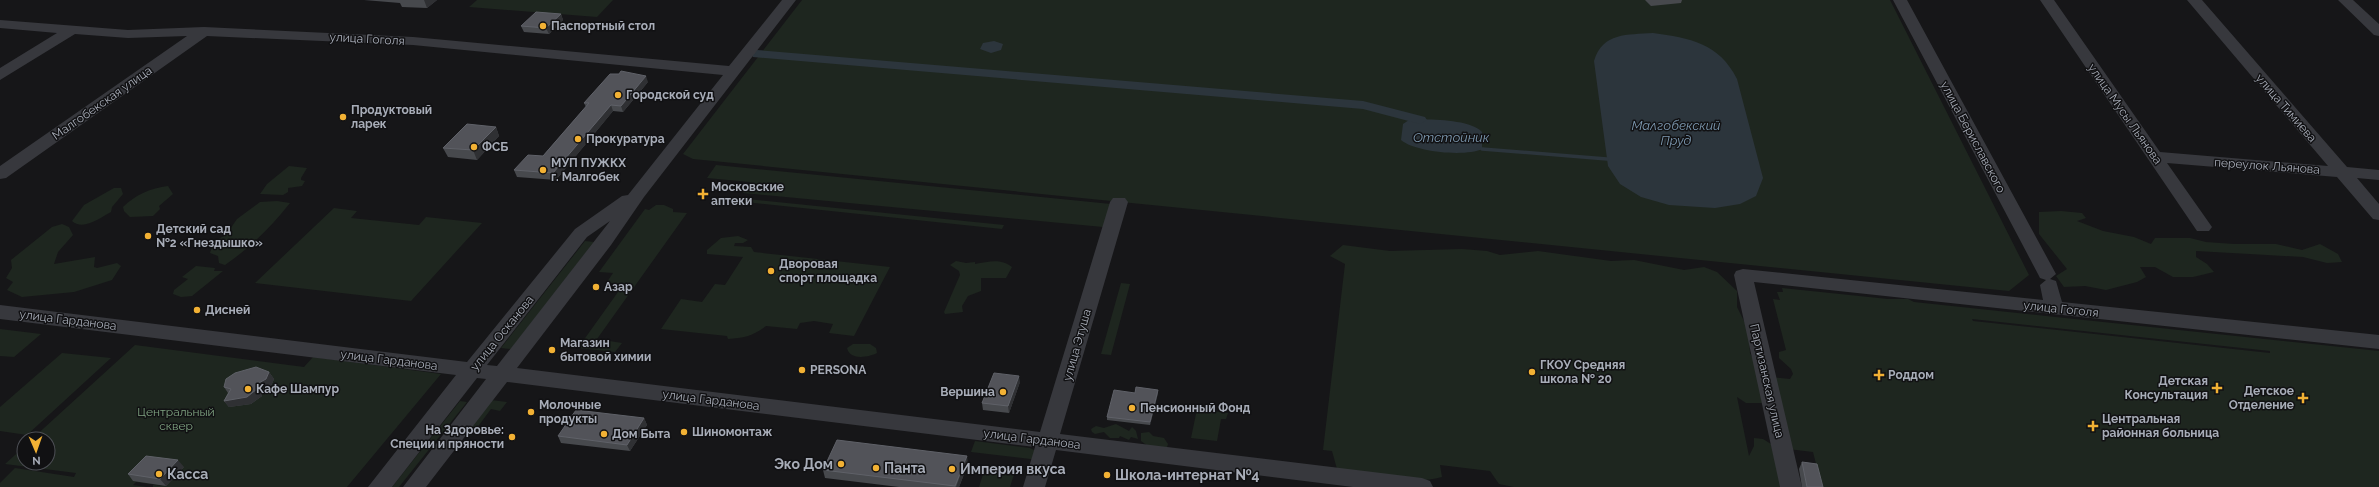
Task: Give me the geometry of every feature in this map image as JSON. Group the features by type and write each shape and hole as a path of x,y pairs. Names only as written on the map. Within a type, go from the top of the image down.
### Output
{"street":[{"name":"улица Осканова","path":"414,487 605,241 638,193 789,0"},
{"name":"улица Бериславского","path":"1900,0 2048,280 2054,308"},
{"name":"улица Мусы Льянова","path":"2047,0 2203,227"},
{"name":"улица Тимиева","path":"2194,0 2379,215"},
{"path":"2345,0 2379,32"},
{"name":"улица Гоголя","path":"0,24 128,34 204,31 413,41 733,71"},
{"path":"0,75 72,30"},
{"name":"Малгобекская улица","path":"0,174 204,31"},
{"name":"переулок Льянова","path":"2154,157 2379,175"},
{"name":"улица Осканова","path":"379,487 581,233 638,193"},
{"name":"улица Этуша","path":"1034,487 1049,441 1119,202"},
{"name":"улица Гоголя","path":"1743,275 2379,342"},
{"name":"Партизанская улица","path":"1743,275 1790,487"},
{"name":"улица Гарданова","path":"0,312 1422,487"}],"green space":[{"path":"477,0 613,0 597,17 469,7"},
{"path":"802,0 1890,0 2029,275 2009,291 693,159 683,154"},
{"path":"716,165 1111,204 1103,227 743,193 750,182 707,178"},
{"path":"289,166 307,168 301,178 301,180 305,181 302,186 288,188 288,192 283,195 260,194 267,184"},
{"path":"168,186 173,194 159,206 160,209 153,216 130,217 124,211 123,207 138,196 155,188"},
{"path":"114,188 121,188 123,194 112,207 111,212 86,224 76,224 72,221 84,205"},
{"path":"738,198 1004,225 1002,229 735,201"},
{"path":"277,201 290,203 268,229 252,244 225,265 219,263 218,256 210,253 214,241 226,235 237,219 260,202"},
{"path":"656,205 664,205 673,209 673,212 687,213 597,339 622,343 615,352 578,348 618,292 615,290 617,284 607,282 613,273 599,272 645,209 649,210"},
{"path":"334,208 357,211 351,218 419,225 426,217 482,223 411,301 255,283"},
{"path":"2061,211 2082,213 2086,218 2077,221 2103,231 2134,237 2151,244 2155,238 2190,238 2206,242 2234,244 2276,244 2302,250 2320,244 2338,254 2342,262 2327,263 2303,257 2196,251 2196,257 2207,264 2214,272 2193,277 2173,277 2155,267 2140,267 2146,277 2137,282 2106,290 2085,286 2064,287 2056,276 2067,269 2039,234 2039,212"},
{"path":"62,224 69,227 73,235 58,252 54,264 95,257 94,267 97,268 117,263 121,266 112,280 74,292 22,297 7,290 13,282 6,278 12,268 11,260 52,227"},
{"path":"738,236 748,240 743,243 735,243 734,246 751,247 754,252 890,267 854,336 829,333 833,324 814,321 800,323 797,329 766,326 748,336 728,339 727,336 661,329 681,299 702,302 715,284 725,285 743,257 707,254 707,250 721,238"},
{"path":"585,241 594,242 511,349 501,348"},
{"name":"ГКОУ Средняя школа № 20","path":"1343,245 1390,251 1462,249 1487,251 1500,255 1538,251 1611,261 1634,260 1684,270 1704,267 1717,272 1737,291 1737,307 1748,329 1750,353 1754,361 1763,403 1746,403 1737,397 1749,456 1754,446 1754,438 1763,439 1771,444 1782,487 1514,487 1499,484 1490,471 1440,465 1442,477 1417,480 1403,480 1337,469 1332,451 1323,450 1345,264 1330,256"},
{"path":"956,261 966,263 975,262 975,264 1003,262 1012,267 1006,278 981,278 981,291 968,296 962,306 963,312 945,314 944,312 960,275 959,271 950,265"},
{"path":"196,266 215,268 214,271 223,271 192,296 181,297 173,294 174,290 188,279 182,277"},
{"path":"1121,283 1130,284 1111,355 1101,354"},
{"name":"Центральная районная больница","path":"1782,288 1888,299 1908,299 1914,302 2379,351 2379,487 1822,487 1813,452 1788,449 1771,377 1790,379 1793,374 1791,369 1779,358 1779,352 1786,350 1773,299 1780,300 1777,292 1783,292","holes":["1972,319 2270,351 2270,353 1973,321"]},
{"path":"0,329 41,334 14,357 0,356"},
{"path":"853,344 870,344 876,348 877,353 865,357 852,355 847,348"},
{"name":"Центральный сквер","path":"135,345 304,367 313,357 441,374 347,487 153,487 153,485 165,486 136,482 133,485 147,487 0,487 0,483 15,468 16,471 35,471 74,477 76,473 56,470 56,431 41,431"},
{"path":"62,353 111,358 31,431 16,431 16,433 0,431 0,407"},
{"path":"491,400 507,402 500,411 491,409 471,436 465,435"},
{"path":"460,401 467,402 399,487 392,487"},
{"path":"1197,409 1228,413 1226,419 1221,419 1217,441 1191,438"},
{"path":"1116,424 1129,431 1132,427 1136,431 1138,439 1131,437 1129,440 1120,436 1119,438 1110,438 1104,432 1095,434 1091,429 1096,426 1104,428"},
{"path":"1149,432 1153,436 1164,438 1168,444 1166,451 1148,446 1141,441 1141,433"},
{"path":"975,441 1030,448 1034,450 1039,460 971,452"},
{"name":"Центральный сквер","path":"16,454 16,465 5,464"},
{"path":"986,465 1016,468 1010,487 979,487"}],"water":[{"name":"Малгобекский Пруд","path":"1653,33 1679,37 1702,44 1721,57 1730,67 1737,79 1763,178 1756,196 1740,204 1715,208 1669,205 1641,197 1620,184 1608,166 1594,61 1603,45 1610,40 1625,35"},
{"path":"994,41 1003,44 1001,50 991,53 980,49 983,43"},
{"name":"Отстойник","path":"1409,120 1448,121 1468,124 1482,132 1482,149 1464,153 1453,153 1417,148 1401,140 1403,124"}],"building":[{"path":"536,12 561,14 546,28 521,26"},
{"path":"621,71 646,76 621,106 611,105 553,173 514,170 528,155 543,156 589,103 584,103 610,74 619,74"},
{"path":"467,124 496,127 473,150 443,148"},
{"path":"256,367 269,372 266,379 257,384 257,389 247,397 224,401 231,389 224,387 226,379 235,373"},
{"name":"Вершина","path":"994,373 1019,376 1008,406 982,403"},
{"name":"Пенсионный Фонд","path":"1136,387 1158,390 1150,422 1107,417 1114,390 1135,393"},
{"name":"Дом Быта","path":"576,410 644,418 627,445 558,436"},
{"path":"837,440 967,456 955,486 823,470"},
{"path":"146,456 178,460 160,479 128,474"},
{"path":"1802,462 1817,464 1823,487 1807,487"}],"waterway":[{"path":"757,54 1363,105 1420,120"},
{"path":"1482,149 1607,159"}],"place":[{"name":"Паспортный стол","path":"543,26"},
{"name":"Городской суд","path":"618,95"},
{"name":"Продуктовый ларек","path":"343,117"},
{"name":"Прокуратура","path":"578,139"},
{"name":"ФСБ","path":"474,147"},
{"name":"МУП ПУЖКХ г. Малгобек","path":"543,170"},
{"name":"Московские аптеки","path":"703,194"},
{"name":"Детский сад №2 «Гнездышко»","path":"148,236"},
{"name":"Дворовая спорт площадка","path":"771,271"},
{"name":"Азар","path":"596,287"},
{"name":"Дисней","path":"197,310"},
{"name":"Магазин бытовой химии","path":"552,350"},
{"name":"PERSONA","path":"802,370"},
{"name":"ГКОУ Средняя школа № 20","path":"1532,372"},
{"name":"Роддом","path":"1879,375"},
{"name":"Детская Консультация","path":"2217,388"},
{"name":"Кафе Шампур","path":"248,389"},
{"name":"Вершина","path":"1003,392"},
{"name":"Детское Отделение","path":"2303,398"},
{"name":"Пенсионный Фонд","path":"1132,408"},
{"name":"Молочные продукты","path":"531,412"},
{"name":"Центральная районная больница","path":"2093,426"},
{"name":"Шиномонтаж","path":"684,432"},
{"name":"Дом Быта","path":"604,434"},
{"name":"На Здоровье: Специи и пряности","path":"512,437"},
{"name":"Эко Дом","path":"841,464"},
{"name":"Панта","path":"876,468"},
{"name":"Империя вкуса","path":"952,469"},
{"name":"Касса","path":"159,474"},
{"name":"Школа-интернат №4","path":"1107,475"}]}
